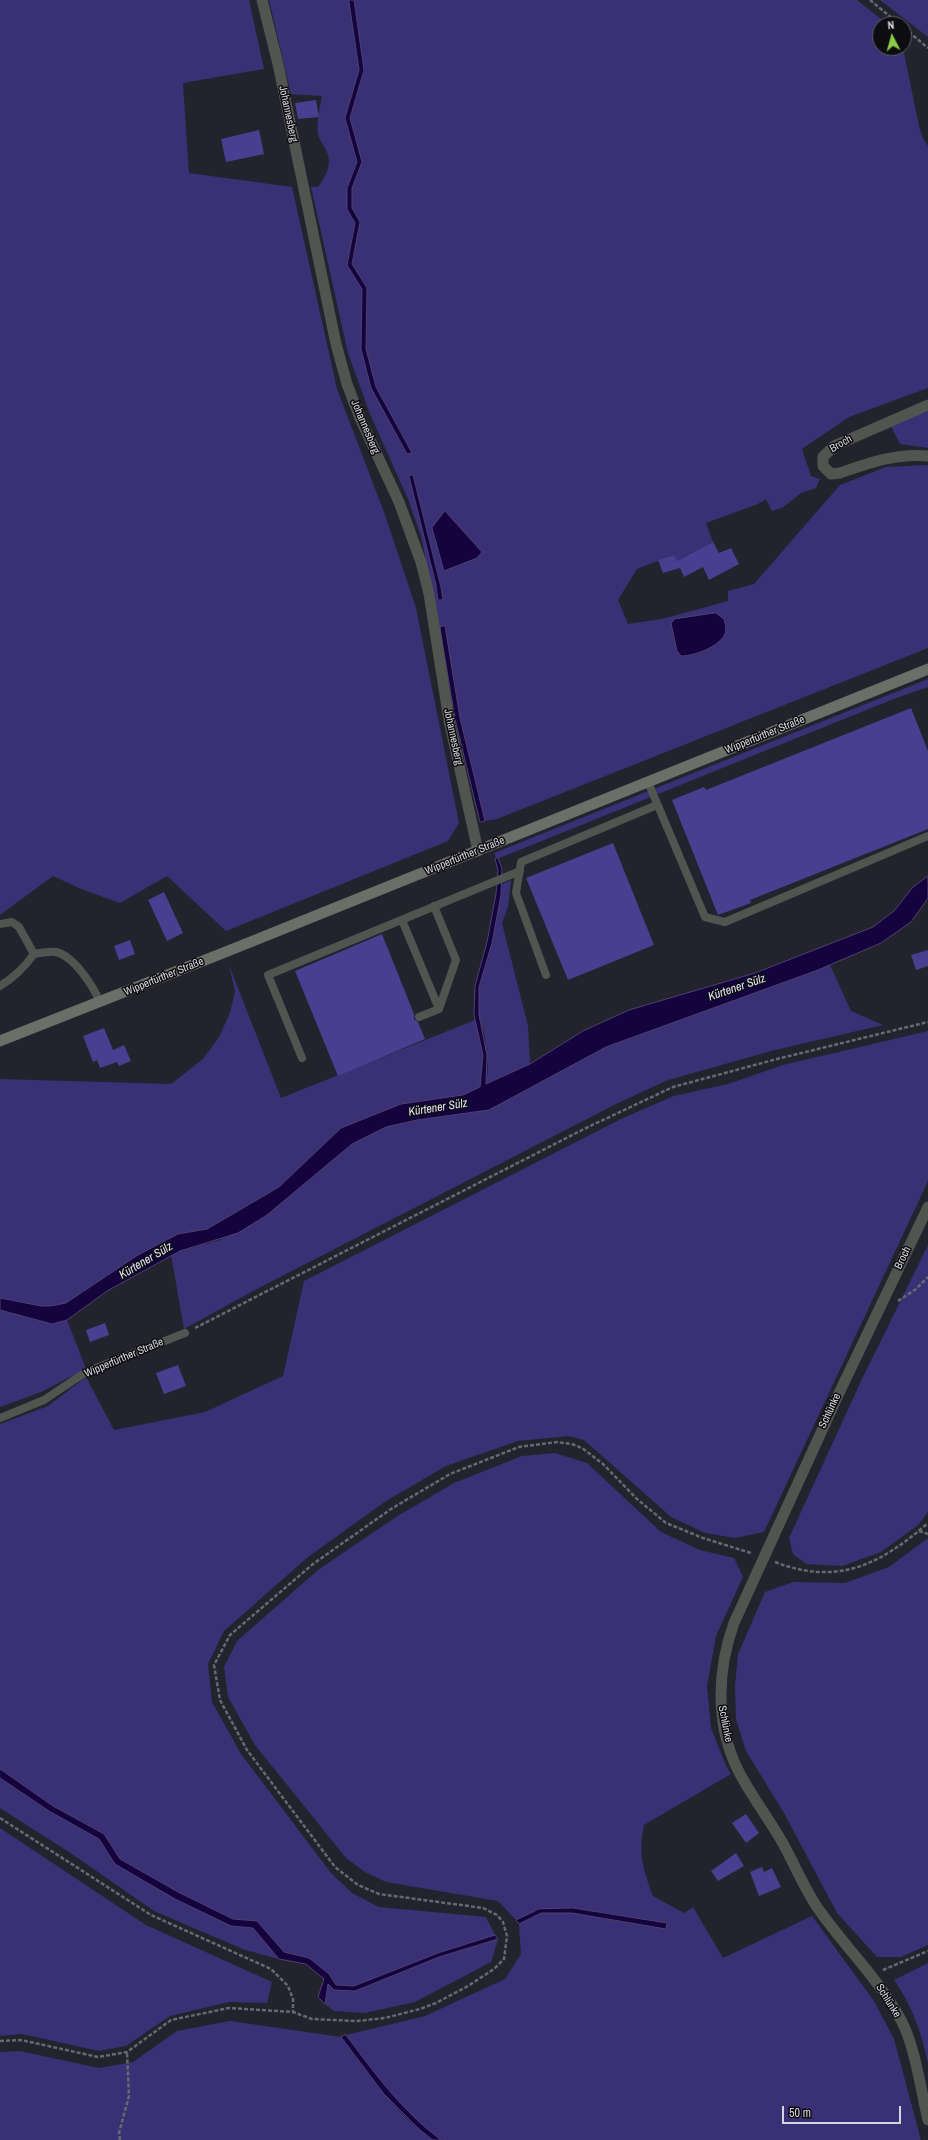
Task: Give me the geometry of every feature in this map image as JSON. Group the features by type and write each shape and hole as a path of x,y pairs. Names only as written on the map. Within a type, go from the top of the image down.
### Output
{"main road":[{"name":"Wipperfürther Straße","path":"0,1041 478,851 928,669"}],"street":[{"name":"Johannesberg","path":"262,0 278,64 323,289 338,351 360,418 399,502 413,539 429,594 449,720 478,851"},
{"name":"Broch","path":"928,405 834,446 823,457 823,466 831,474 840,473 891,457 913,454 928,456"},
{"name":"Broch","path":"879,1308 928,1207"},
{"name":"Schlünke","path":"879,1308 734,1623 723,1663 720,1685 725,1729 738,1770 781,1840 820,1912 887,1995 902,2022 910,2045 928,2120"}],"lane":[{"path":"648,782 705,917 725,922 928,836"},
{"path":"546,975 516,893 521,862 658,805"},
{"path":"302,1058 268,975 520,871"},
{"path":"419,1017 439,1009 456,960 434,906"},
{"path":"402,920 439,1009"},
{"path":"0,924 12,922 19,927 34,954"},
{"path":"34,954 55,952 67,956 95,990 100,1002"},
{"path":"0,986 14,978 24,969 34,954"},
{"name":"Wipperfürther Straße","path":"0,1418 44,1400 86,1372 185,1333"}],"path":[{"path":"870,0 889,16"},
{"path":"912,35 928,48"},
{"path":"185,1333 586,1128 673,1087 777,1059 928,1022"},
{"path":"879,1308 895,1303 916,1289 928,1278"},
{"path":"0,2041 21,2040 98,2057 127,2052 171,2020 229,2008 293,2012 312,2018 357,2021 385,2018 420,2009 436,2003 494,1969 504,1959 506,1936 503,1922 497,1915 483,1908 379,1894 358,1885 335,1867 248,1750 220,1700 214,1665 230,1635 313,1564 391,1509 450,1474 519,1447 557,1442 572,1444 582,1448 603,1464 637,1499 666,1523 704,1538 792,1568 816,1573 842,1571 863,1565 883,1556 928,1523"},
{"path":"919,1531 928,1534"},
{"path":"0,1818 151,1915 271,1969 288,1986 293,1999 293,2012"},
{"path":"872,1975 928,1951"},
{"path":"120,2140 119,2133 129,2096 127,2052"}],"shaded area":[{"path":"0,0 249,0 264,69 183,83 189,173 292,187 337,389 384,512 416,608 459,823 448,841 226,931 167,876 120,903 79,888 53,876 0,915"},
{"path":"269,0 349,0 359,70 345,118 357,162 347,188 347,209 355,223 347,265 362,289 361,349 371,388 411,452 376,387 366,349 367,288 352,264 360,222 352,208 352,188 362,162 350,118 364,70 354,0 857,0 877,16 872,16 872,56 905,56 919,126 923,138 928,146 928,388 849,417 802,449 811,476 820,479 816,488 801,493 782,508 772,511 766,499 758,504 706,523 713,542 677,561 673,555 637,569 618,600 628,624 662,619 728,601 728,591 754,584 840,485 886,467 928,465 928,648 497,819 485,821 460,718 445,627 440,627 442,640 421,536 408,499 370,414 348,353 311,187 318,187 324,179 329,165 328,155 318,134 318,115 322,96 291,94","holes":["413,475 441,587 442,600 438,600 436,585 409,476","445,511 481,552 444,571 432,528"]},
{"path":"880,0 928,0 928,37 912,25 912,16 901,16"},
{"path":"928,411 928,448 900,444 891,426"},
{"path":"928,679 928,687 896,698 497,859 494,853"},
{"path":"511,880 508,907 502,923 528,1026 530,1064 486,1084 488,1069 485,1037 479,1015 479,987 492,943 502,884"},
{"path":"229,965 281,1098 475,1020 483,1055 481,1087 463,1095 401,1104 341,1128 279,1187 207,1230 178,1234 138,1255 66,1303 41,1306 0,1298 0,1079 171,1084 203,1059 219,1037 230,1013 235,991"},
{"path":"830,965 851,1011 883,1025 775,1050 668,1080 618,1103 255,1290 184,1329 171,1255 220,1240 267,1215 352,1144 386,1127 417,1120 553,1074 606,1047"},
{"path":"928,1031 928,1181 764,1532 735,1538 705,1533 671,1517 584,1440 569,1436 518,1441 446,1466 386,1501 308,1557 224,1631 208,1664 212,1702 241,1754 331,1873 352,1893 379,1907 486,1917 495,1935 438,1953 354,1986 336,1985 329,1974 309,1958 284,1952 257,1921 233,1919 178,1892 120,1859 104,1834 53,1806 0,1769 0,1424 48,1406 86,1377 114,1430 205,1412 283,1376 304,1281 625,1117 674,1096 728,1084 783,1065"},
{"path":"928,1245 928,1512 918,1525 881,1552 842,1566 806,1564 793,1554 789,1538 862,1379"},
{"path":"0,1310 52,1324 67,1320 86,1369 41,1392 0,1407"},
{"path":"555,1453 587,1463 661,1532 700,1550 734,1558 743,1577 716,1636 707,1686 711,1728 726,1766 731,1774 644,1825 641,1845 642,1861 653,1896 684,1913 693,1907 723,1958 812,1916 874,2001 894,2039 921,2140 441,2140 401,2104 346,2035 425,2016 505,1979 521,1954 519,1924 541,1913 572,1913 666,1929 667,1923 573,1908 539,1909 516,1920 498,1901 386,1882 365,1872 346,1858 255,1745 228,1697 224,1667 237,1641 318,1570 396,1517 454,1483 522,1456"},
{"path":"928,1538 928,1945 901,1957 877,1957 837,1913 784,1813 746,1751 736,1719 735,1686 738,1654 765,1592 793,1582 845,1583 889,1567"},
{"path":"0,1778 49,1811 99,1839 115,1864 231,1926 253,1928 279,1959 245,1950 154,1911 72,1854 0,1808"},
{"path":"0,1828 146,1925 272,1982 267,2003 229,2002 170,2016 126,2046 99,2051 22,2034 0,2036"},
{"path":"498,1939 491,1962 415,2002 365,2013 334,2011 325,2004 327,1983 355,1991 439,1957"},
{"path":"928,1963 928,2064 916,2020 906,1999 894,1980"},
{"path":"230,2021 341,2037 383,2092 407,2118 433,2140 0,2140 0,2052 20,2051 99,2068 133,2062 177,2031"}],"water":[{"path":"349,0 354,0 364,70 350,118 362,162 352,188 352,208 360,222 352,264 367,288 366,349 376,387 412,453 407,454 371,388 361,349 362,289 347,265 355,223 347,209 347,188 357,162 345,118 359,70"},
{"path":"413,475 443,600 438,600 436,585 409,476"},
{"path":"445,511 482,552 477,558 444,571 432,528"},
{"path":"716,613 724,619 726,626 725,634 722,639 706,650 681,656 677,651 671,623 675,619"},
{"path":"445,626 460,718 485,821 480,822 455,719 440,627"},
{"name":"Kürtener Sülz","path":"498,858 502,869 501,895 492,943 479,987 479,1015 487,1055 486,1084 530,1064 583,1031 629,1010 755,973 873,927 894,911 913,887 928,876 928,898 911,922 881,943 818,970 606,1047 489,1110 417,1120 386,1127 352,1144 267,1215 238,1233 180,1251 107,1291 67,1320 52,1324 0,1310 0,1298 41,1306 66,1303 138,1255 178,1234 207,1229 279,1187 341,1128 401,1104 463,1095 480,1087 483,1055 474,1015 475,986 487,942 496,894 498,870 495,859"},
{"path":"0,1769 53,1806 104,1834 120,1859 178,1892 233,1919 257,1921 284,1952 309,1958 329,1974 336,1985 354,1986 438,1953 495,1935 498,1939 439,1957 355,1991 334,1990 328,1984 325,2004 318,1997 324,1979 306,1964 279,1959 253,1928 231,1926 175,1899 115,1864 99,1839 49,1811 0,1778"},
{"path":"573,1908 667,1923 666,1929 572,1913 541,1913 519,1924 516,1920 539,1909"},
{"path":"346,2035 401,2104 441,2140 433,2140 420,2130 384,2094 341,2037"}],"building":[{"path":"316,100 319,117 298,119 295,103"},
{"path":"259,130 264,154 226,162 221,139"},
{"path":"713,542 719,553 731,548 739,564 709,580 703,567 684,577 680,568 663,573 658,560 674,555 677,561"},
{"path":"911,708 928,751 928,829 750,900 751,903 718,915 672,800 704,787 706,790"},
{"path":"613,843 654,945 568,980 526,878"},
{"path":"164,892 183,933 167,941 148,900"},
{"path":"382,934 414,1014 414,1019 418,1022 425,1039 338,1076 295,971"},
{"path":"130,940 135,954 119,960 114,946"},
{"path":"928,950 928,966 916,970 911,955"},
{"path":"104,1028 113,1050 124,1045 131,1061 119,1066 117,1062 100,1068 97,1060 93,1062 83,1036"},
{"path":"105,1323 109,1335 90,1342 86,1330"},
{"path":"178,1365 186,1386 164,1394 156,1373"},
{"path":"746,1814 759,1833 746,1843 732,1823"},
{"path":"736,1853 744,1866 718,1881 711,1871"},
{"path":"762,1867 764,1872 772,1868 781,1887 759,1896 750,1872"}]}
